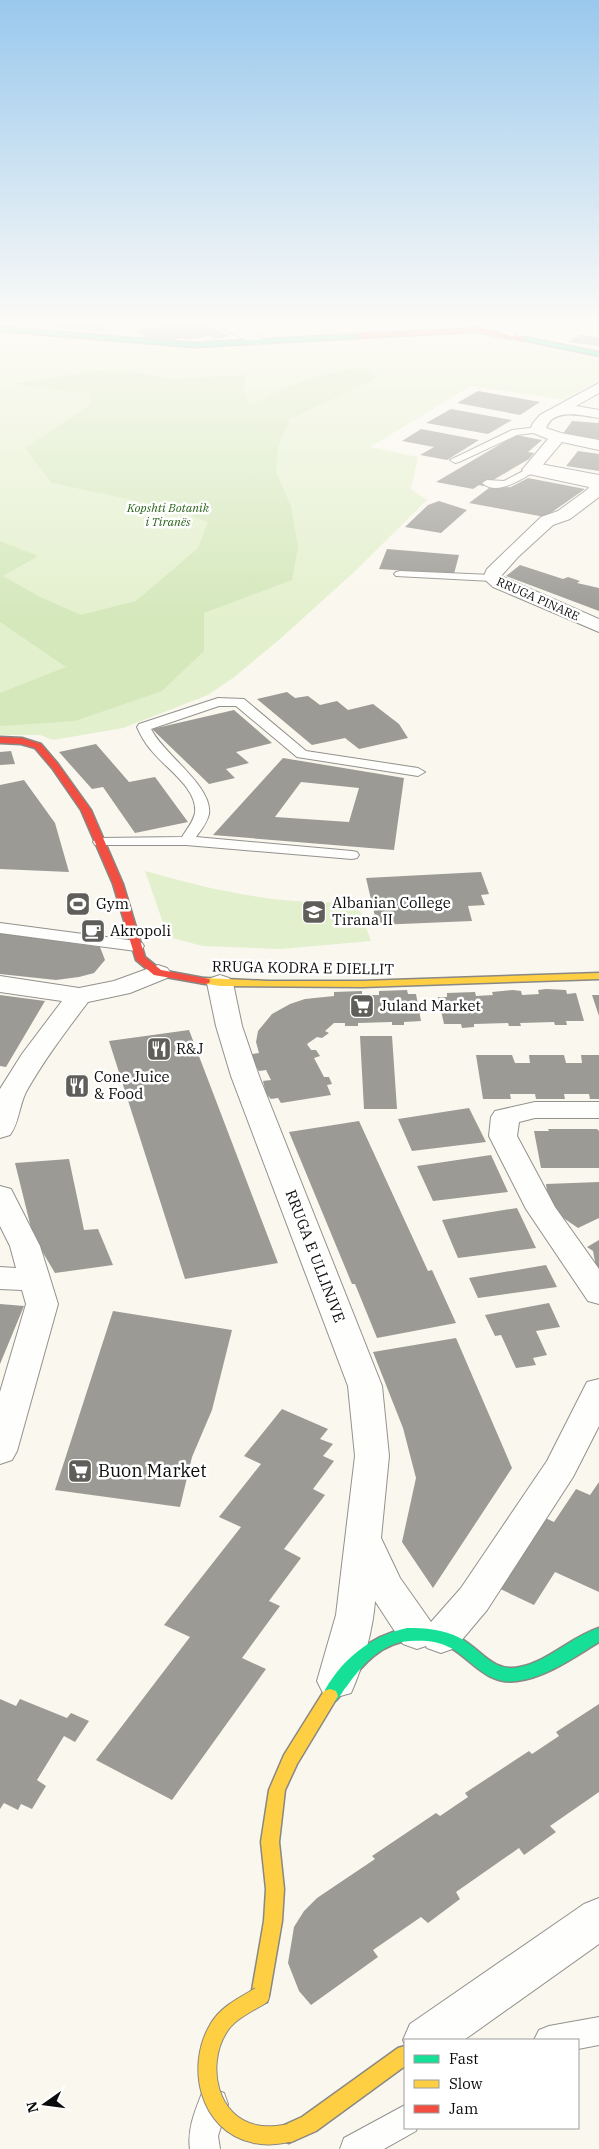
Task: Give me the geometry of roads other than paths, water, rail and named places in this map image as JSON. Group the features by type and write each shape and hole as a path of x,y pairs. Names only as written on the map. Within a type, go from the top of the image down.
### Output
{"street":[{"path":"543,420 538,430 558,438 599,445"},
{"path":"532,468 558,438"},
{"name":"RRUGA PINARE","path":"532,468 594,483 597,487 588,498 564,515 547,521 512,553 493,573 492,578 498,583 547,602 599,626"},
{"path":"0,740 22,741 38,746 56,766 86,810 119,888 140,958 158,973 121,988 79,996 0,984"},
{"name":"RRUGA KODRA E DIELLIT","path":"158,973 220,983 311,986 426,984 599,976"},
{"name":"RRUGA E ULLINJVE","path":"220,983 229,1026 245,1076 364,1386 372,1456 355,1615 335,1690"},
{"path":"0,1129 1,1116 22,1077 79,996"},
{"path":"599,1110 535,1110 505,1117 503,1136 541,1209 599,1293"},
{"path":"0,1196 25,1246 42,1304 0,1451"},
{"path":"0,1278 36,1280"},
{"path":"429,1635 474,1599 561,1468 599,1391"},
{"name":"RRUGA E ULLINJVE","path":"363,1536 376,1571 394,1602 429,1635"},
{"path":"404,2056 309,2124 289,2133 267,2136 249,2133 234,2125 218,2110 208,2090 204,2068 209,2047 219,2028 235,2013 260,1996 271,1951 275,1894 270,1842 278,1788 294,1754 352,1666 364,1653 383,1640 405,1634 429,1635 454,1642 494,1672 512,1676 537,1666 599,1634"},
{"path":"427,2039 599,1918"}],"lane":[{"path":"455,460 515,432 538,430"},
{"path":"487,483 506,484 532,468 599,478"},
{"path":"400,574 492,578"},
{"path":"186,841 197,825 202,811 199,798 156,747 144,727 218,702 239,702 302,754 418,772"},
{"path":"100,842 186,841 352,854"},
{"path":"0,928 136,946"},
{"path":"555,2039 599,2031"},
{"path":"205,2149 203,2136 217,2094"},
{"path":"355,2149 404,2121"}],"place":[{"name":"Gym","path":"78,904"},
{"name":"Albanian College Tirana II","path":"314,912"},
{"name":"Akropoli","path":"93,931"},
{"name":"Juland Market","path":"362,1006"},
{"name":"R&J","path":"159,1049"},
{"name":"Cone Juice & Food","path":"77,1086"},
{"name":"Buon Market","path":"80,1471"}],"park label":[{"name":"Kopshti Botanik i Tiranës","path":"168,515"}]}
